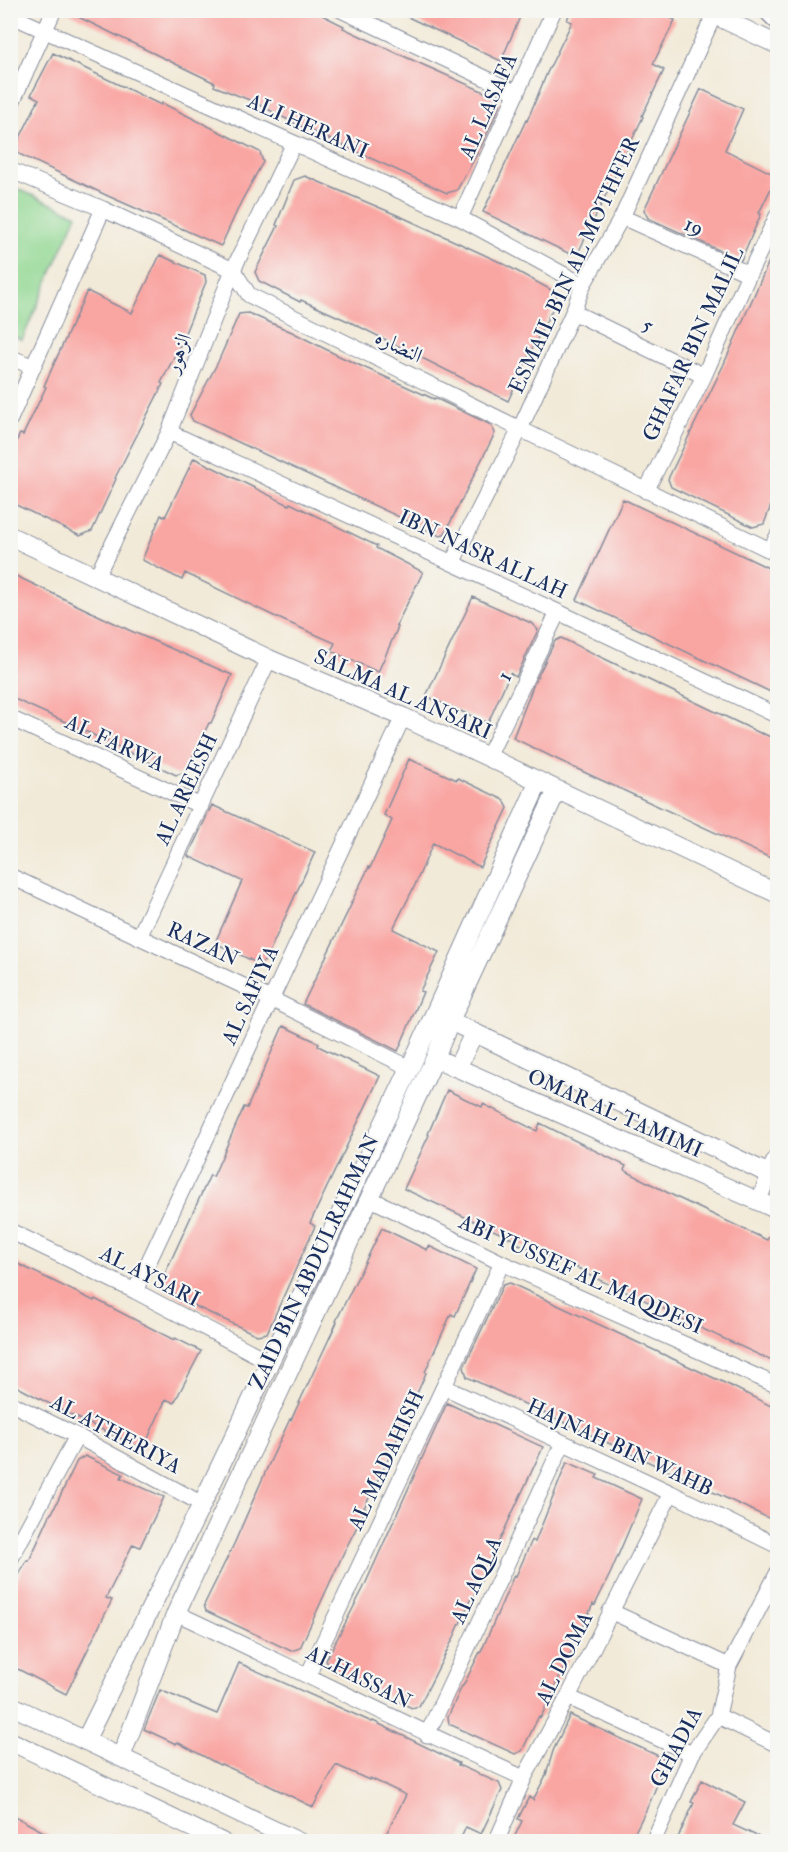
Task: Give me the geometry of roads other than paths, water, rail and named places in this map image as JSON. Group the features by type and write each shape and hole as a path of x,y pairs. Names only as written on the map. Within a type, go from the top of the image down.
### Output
{"main road":[{"path":"770,10 777,18"}],"street":[{"path":"10,107 54,10"},
{"path":"341,10 517,93"},
{"name":"AL LASAFA","path":"460,218 554,10"},
{"path":"709,13 777,45"},
{"name":"ESMAIL BIN AL MOTHFER","path":"452,563 520,429 583,285 622,217 709,13"},
{"name":"ALI HERANI","path":"10,15 460,218 583,285"},
{"name":"الزهور","path":"96,577 169,432 233,270 294,143"},
{"path":"10,170 103,209 233,270"},
{"path":"10,419 103,209"},
{"name":"GHAFAR BIN MALIL","path":"646,491 704,376 777,216"},
{"name":"19","path":"622,217 749,274"},
{"name":"النضاره","path":"233,270 249,295 774,552"},
{"name":"5","path":"573,312 704,376"},
{"path":"10,357 33,367"},
{"name":"IBN NASR ALLAH","path":"169,432 558,612 777,717"},
{"path":"774,552 777,535"},
{"name":"SALMA AL ANSARI","path":"10,536 269,659 403,717 777,894"},
{"name":"1","path":"488,758 558,612"},
{"name":"AL AREESH","path":"139,937 269,659"},
{"name":"AL FARWA","path":"10,717 201,806"},
{"name":"AL SAFIYA","path":"135,1291 403,717"},
{"name":"ZAID BIN ABDULRAHMAN","path":"85,1741 202,1504 410,1068 539,781"},
{"name":"ZAID BIN ABDULRAHMAN","path":"121,1757 176,1613 435,1058 557,790"},
{"name":"RAZAN","path":"10,876 271,999 410,1068"},
{"path":"450,1021 773,1177"},
{"path":"457,1068 474,1033"},
{"name":"OMAR AL TAMIMI","path":"435,1058 777,1210"},
{"path":"759,1201 773,1177 777,1157"},
{"name":"ABI YUSSEF AL MAQDESI","path":"369,1198 502,1263 777,1384"},
{"name":"AL AYSARI","path":"10,1231 135,1291 270,1362"},
{"name":"AL MADAHISH","path":"308,1675 502,1263"},
{"name":"HAJNAH BIN WAHB","path":"444,1387 671,1493 777,1546"},
{"name":"AL ATHERIYA","path":"10,1403 77,1436 202,1504"},
{"path":"10,1560 15,1540 77,1436"},
{"name":"AL AQLA","path":"427,1735 563,1443"},
{"name":"AL DOMA","path":"496,1842 524,1778 568,1697 671,1493"},
{"name":"GHADIA","path":"653,1842 692,1754 718,1716 729,1666 777,1572"},
{"path":"610,1611 729,1666"},
{"name":"ALHASSAN","path":"176,1613 308,1675 427,1735 524,1778"},
{"path":"568,1697 692,1754"},
{"path":"10,1705 299,1842"},
{"path":"718,1716 777,1745"},
{"path":"10,1741 222,1842"}]}
